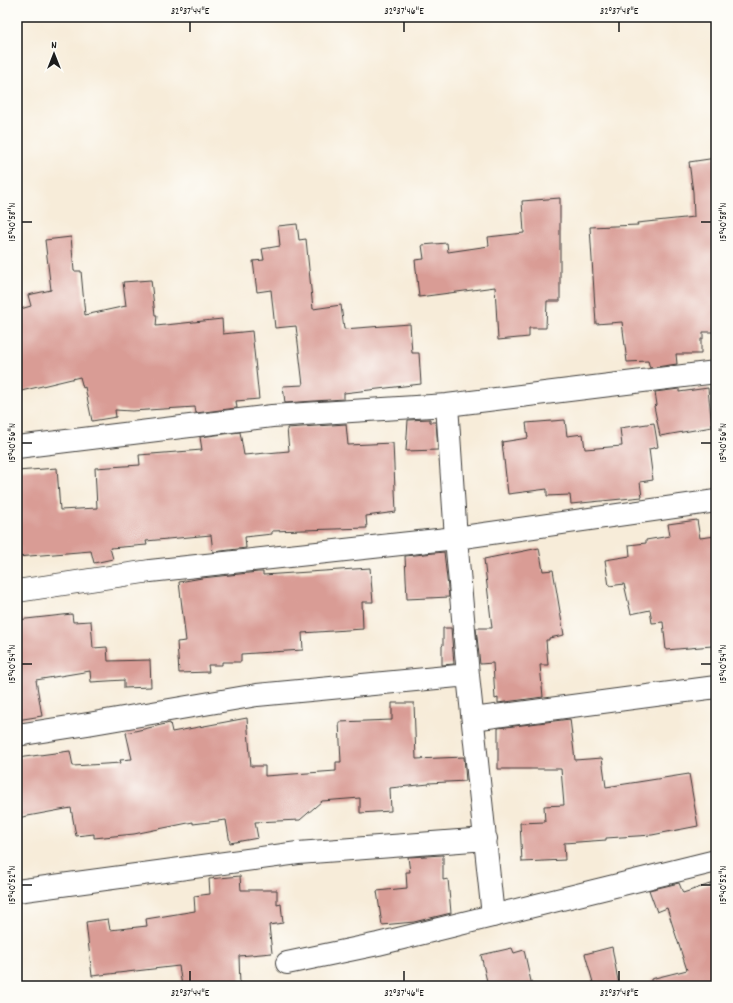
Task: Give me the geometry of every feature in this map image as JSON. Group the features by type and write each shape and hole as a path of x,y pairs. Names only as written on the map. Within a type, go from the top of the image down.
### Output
{"street":[{"path":"17,447 272,416 447,405 716,372"},
{"path":"447,405 456,538 468,675 494,916"},
{"path":"17,591 150,571 456,538 716,501"},
{"path":"17,735 257,695 468,675"},
{"path":"473,719 716,687"},
{"path":"17,891 298,853 486,839"},
{"path":"287,963 378,944 716,861"}],"building":[{"path":"716,158 715,332 703,332 703,339 701,339 701,354 676,354 677,364 650,368 648,361 627,362 622,322 596,324 590,227 638,225 637,223 694,217 693,192 689,162"},
{"path":"560,198 560,301 547,301 546,328 529,328 529,337 498,340 495,287 419,297 415,260 424,259 422,245 447,243 448,252 489,246 488,237 524,233 522,201"},
{"path":"297,224 299,240 306,239 313,309 341,305 344,329 410,324 412,353 419,353 421,384 344,393 344,399 285,403 283,386 303,385 296,326 275,328 271,290 257,292 253,261 264,260 262,249 280,246 278,226"},
{"path":"71,237 74,271 81,271 85,315 126,306 123,282 151,280 155,315 157,315 156,326 222,319 223,334 252,331 259,399 236,401 237,408 196,413 195,407 132,411 115,410 116,417 92,421 85,387 83,388 80,377 17,392 17,310 31,306 28,295 51,290 45,240"},
{"path":"708,388 712,427 660,436 654,406 657,405 655,392 679,389 679,392"},
{"path":"430,419 430,422 436,422 438,450 406,451 408,420"},
{"path":"565,420 567,436 583,434 585,449 622,446 620,428 654,423 658,447 649,449 653,480 640,482 642,497 571,504 570,495 547,496 547,489 508,494 502,442 528,438 526,423"},
{"path":"346,424 348,445 393,443 396,512 366,516 367,528 272,531 272,534 245,537 246,548 213,552 211,535 146,541 147,545 110,548 113,559 94,563 91,551 17,557 17,517 20,516 17,471 57,468 60,510 97,508 95,468 140,465 139,455 202,450 200,437 240,432 244,455 289,451 287,428"},
{"path":"697,520 700,538 716,536 716,644 712,644 712,646 666,650 663,622 652,623 650,610 631,614 624,584 609,586 605,560 630,556 629,545 646,543 646,540 670,536 668,524"},
{"path":"539,548 543,571 553,570 564,635 546,640 548,665 540,665 543,697 498,703 498,698 495,699 493,663 480,664 476,628 492,628 484,559"},
{"path":"444,552 449,597 407,599 405,556"},
{"path":"370,568 373,602 362,602 363,629 302,633 303,650 241,654 241,662 222,662 222,665 208,665 209,672 179,673 177,642 186,641 179,582 258,572 263,572 263,575"},
{"path":"72,614 73,622 91,621 93,648 107,647 108,661 150,660 151,687 124,688 124,680 91,682 90,671 36,680 42,716 17,720 17,620"},
{"path":"443,628 451,628 454,664 442,665"},
{"path":"392,703 414,703 416,759 464,757 466,781 429,783 390,788 391,811 360,813 360,798 322,801 300,820 255,822 258,838 230,843 226,820 193,824 193,822 134,834 94,838 94,834 76,836 71,808 17,818 17,758 70,751 73,766 121,763 120,760 132,759 126,733 170,723 172,732 247,718 251,766 265,766 265,776 336,771 336,762 341,762 339,722 392,720"},
{"path":"570,719 575,760 602,758 606,787 689,774 698,826 652,835 564,843 565,860 522,862 520,823 545,822 544,806 564,805 561,769 498,769 498,728"},
{"path":"443,855 443,880 448,879 451,913 414,922 382,925 377,891 407,888 406,872 410,872 408,857"},
{"path":"240,876 241,890 277,890 277,905 281,904 283,923 269,925 272,953 239,956 240,986 182,986 179,966 92,976 86,922 108,919 110,930 147,926 146,919 195,911 194,896 210,894 209,879"},
{"path":"716,882 716,986 651,986 651,979 687,970 667,908 657,912 649,890 679,883 683,893"},
{"path":"612,947 619,986 594,986 585,954"},
{"path":"512,948 514,953 524,950 532,986 488,986 481,955"}]}
